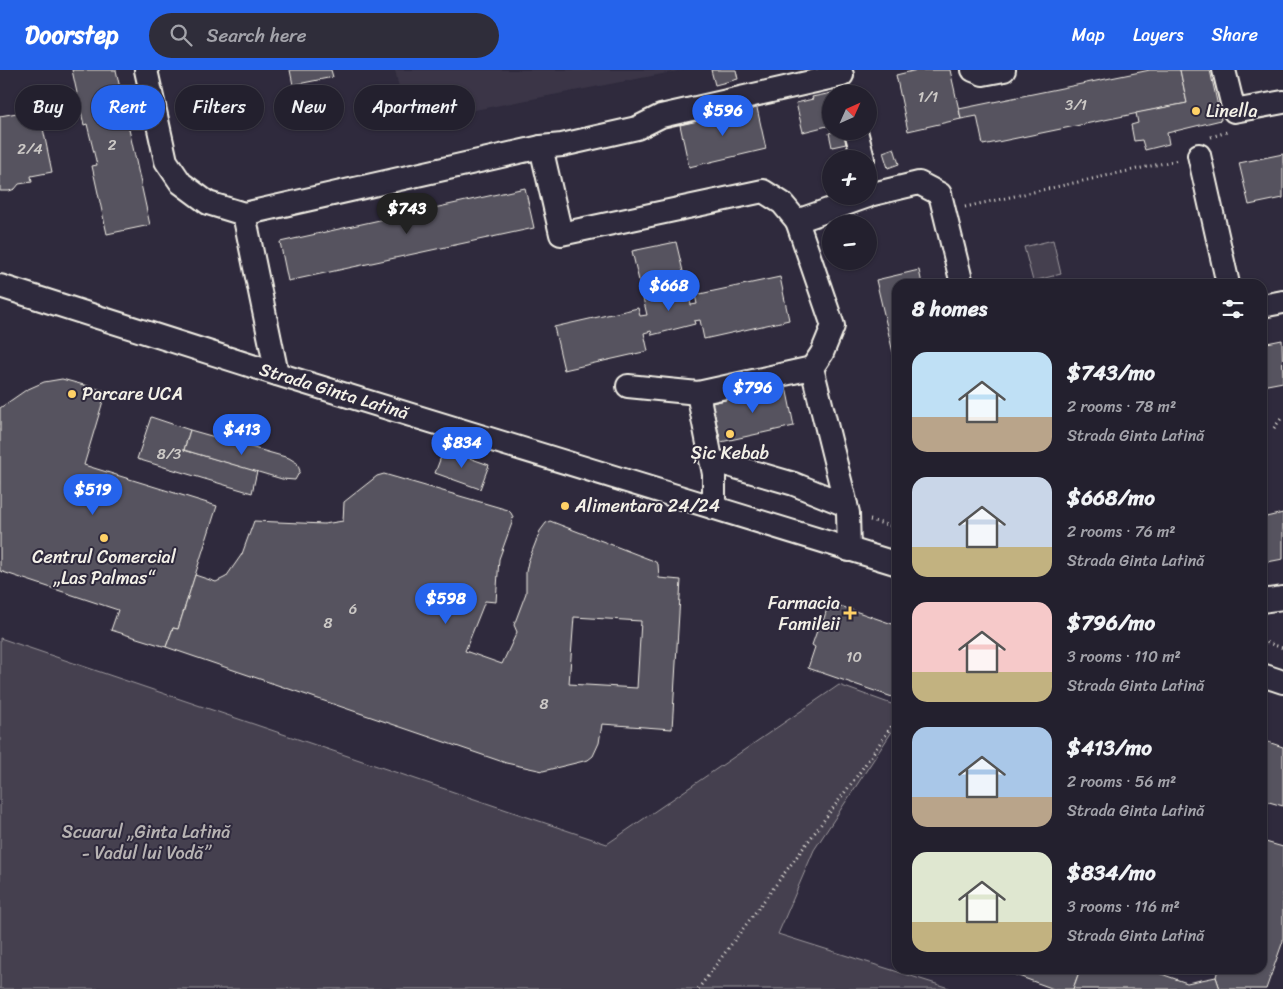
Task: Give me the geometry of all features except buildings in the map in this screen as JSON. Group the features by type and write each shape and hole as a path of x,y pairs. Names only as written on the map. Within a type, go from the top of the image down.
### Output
{"street":[{"path":"146,70 166,161 181,184 208,203 244,214 637,128 661,116 843,80"},
{"path":"974,70 983,74 1004,70"},
{"path":"1224,70 1234,111 1283,102"},
{"path":"541,148 561,234 762,191 782,203 798,222 833,326 822,353 812,368 698,393 628,386"},
{"path":"1198,155 1227,279"},
{"path":"877,190 919,182 940,194 961,279"},
{"path":"798,222 838,205"},
{"path":"244,214 277,374"},
{"name":"Strada Ginta Latină","path":"0,286 277,374 892,562"},
{"path":"1267,305 1283,302"},
{"path":"812,368 847,509 849,550"},
{"path":"698,393 714,474 714,508"},
{"path":"711,460 794,484 847,509"},
{"path":"1267,600 1283,598"},
{"path":"1267,677 1283,682"}],"path":[{"path":"945,212 1198,155 1207,138 1236,130 1234,111"},
{"path":"1274,428 1283,416"},
{"path":"847,509 892,526"},
{"path":"1267,643 1283,648"},
{"path":"698,989 857,776 892,726"}],"shaded area":[{"path":"395,70 683,70 475,110 475,85 398,85"}],"green space":[{"path":"1053,240 1061,274 1032,279 1024,247"},
{"name":"Scuarul „Ginta Latină - Vadul lui Vodă”","path":"0,638 607,844 839,685 892,704 892,732 814,850 778,934 892,970 892,974 905,974 952,989 0,989"}],"place":[{"name":"Linella","path":"1196,111"},
{"name":"Parcare UCA","path":"72,394"},
{"name":"Șic Kebab","path":"730,434"},
{"name":"Alimentara 24/24","path":"565,506"},
{"name":"Centrul Comercial „Las Palmas“","path":"104,538"},
{"name":"Farmacia Famileii","path":"850,613"}]}
